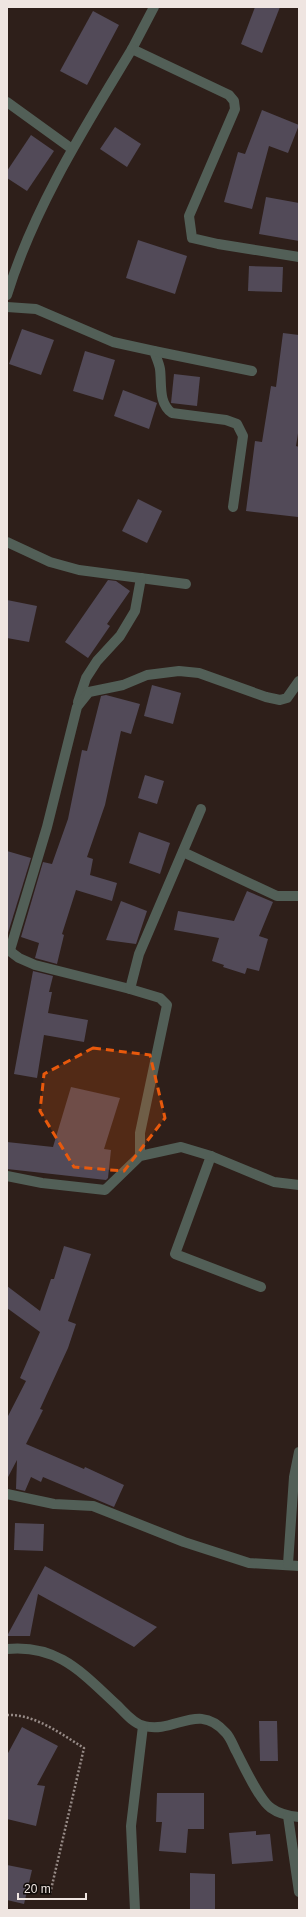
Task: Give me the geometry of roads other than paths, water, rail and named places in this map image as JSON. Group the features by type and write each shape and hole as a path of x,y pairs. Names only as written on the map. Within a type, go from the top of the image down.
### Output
{"street":[{"path":"7,295 17,264 72,149 132,49 154,7"},
{"path":"132,49 229,95 234,101 235,109 189,216 192,238 218,244 299,257"},
{"path":"7,102 72,149"},
{"path":"7,307 36,309 113,342 252,371"},
{"path":"154,351 160,367 162,398 167,409 172,413 226,420 237,424 243,436 233,507"},
{"path":"7,542 50,562 79,570 186,584"},
{"path":"140,1156 140,1133 167,1005 160,998 35,965 19,958 9,950 47,828 77,707 86,678 97,661 120,636 135,610 141,578"},
{"path":"77,707 89,692 123,685 147,675 179,671 199,673 266,697 280,700 287,698 299,681"},
{"path":"130,989 139,954 201,810"},
{"path":"183,852 277,896 299,896"},
{"path":"7,1176 42,1183 105,1190 140,1156 181,1147 211,1156 274,1182 299,1185"},
{"path":"211,1156 175,1254 261,1287"},
{"path":"288,1564 294,1477 299,1452"},
{"path":"7,1494 54,1504 93,1506 184,1542 249,1563 288,1564 299,1566"},
{"path":"7,1649 34,1649 51,1653 83,1674 132,1719 143,1726 157,1727 197,1718 213,1721 227,1733 251,1781 270,1808 288,1816 299,1817"},
{"path":"135,1910 131,1826 143,1726"},
{"path":"288,1816 299,1892"}]}
